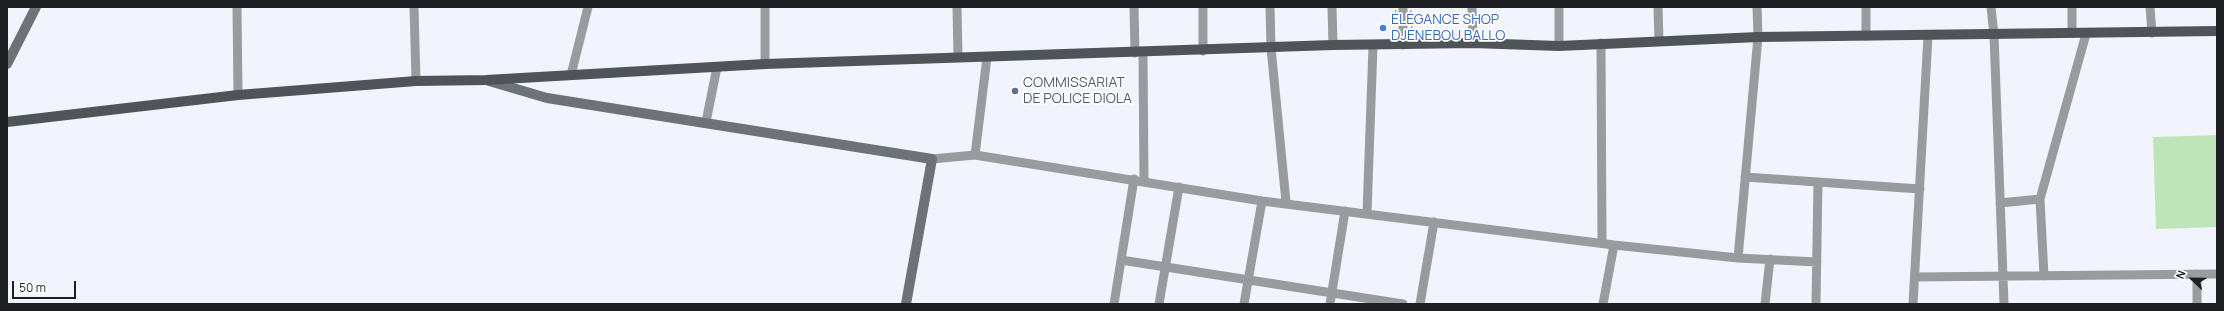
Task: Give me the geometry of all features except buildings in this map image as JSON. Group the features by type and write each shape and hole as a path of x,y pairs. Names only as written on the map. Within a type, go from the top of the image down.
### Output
{"main road":[{"path":"7,122 238,95 416,81 486,80 765,64 1203,51 1332,45 1373,46 1473,43 1559,46 1758,37 2086,34 2217,31"}],"street":[{"path":"7,64 36,7"},
{"path":"237,7 238,95"},
{"path":"414,7 416,81"},
{"path":"571,75 588,7"},
{"path":"765,7 765,64"},
{"path":"957,7 958,58"},
{"path":"1134,7 1139,53 1144,181"},
{"path":"1203,7 1203,51"},
{"path":"1270,7 1272,48 1286,202"},
{"path":"1332,7 1332,45"},
{"path":"1403,7 1403,45"},
{"path":"1472,7 1473,43"},
{"path":"1559,7 1559,46"},
{"path":"1658,7 1659,41"},
{"path":"1738,258 1758,37 1757,7"},
{"path":"1866,7 1866,36"},
{"path":"1991,7 1994,34 2004,304"},
{"path":"2072,7 2072,33"},
{"path":"2150,7 2152,33"},
{"path":"2044,276 2040,199 2086,34"},
{"path":"1913,304 1928,36"},
{"path":"1601,43 1602,243"},
{"path":"1367,213 1373,46"},
{"path":"975,155 986,57"},
{"path":"706,122 717,67"},
{"path":"486,80 547,98 932,159 975,155 1134,179 1262,201 1286,202 1345,211 1614,245 1738,258 1817,262"},
{"path":"906,304 932,159"},
{"path":"1745,177 1920,189"},
{"path":"1114,304 1134,179"},
{"path":"1816,304 1818,182"},
{"path":"1159,304 1179,187"},
{"path":"2000,203 2040,199"},
{"path":"1244,304 1262,201"},
{"path":"1330,304 1345,211"},
{"path":"1420,304 1434,222"},
{"path":"1603,304 1614,245"},
{"path":"1765,304 1770,259"},
{"path":"1121,260 1403,304"},
{"path":"2197,274 2197,304"},
{"path":"1915,277 2217,274"}],"green space":[{"path":"2217,135 2217,227 2156,229 2153,137"}],"place":[{"name":"ÉLÉGANCE SHOP DJÉNEBOU BALLO","path":"1383,28"},
{"name":"COMMISSARIAT DE POLICE DIOLA","path":"1015,91"}]}
